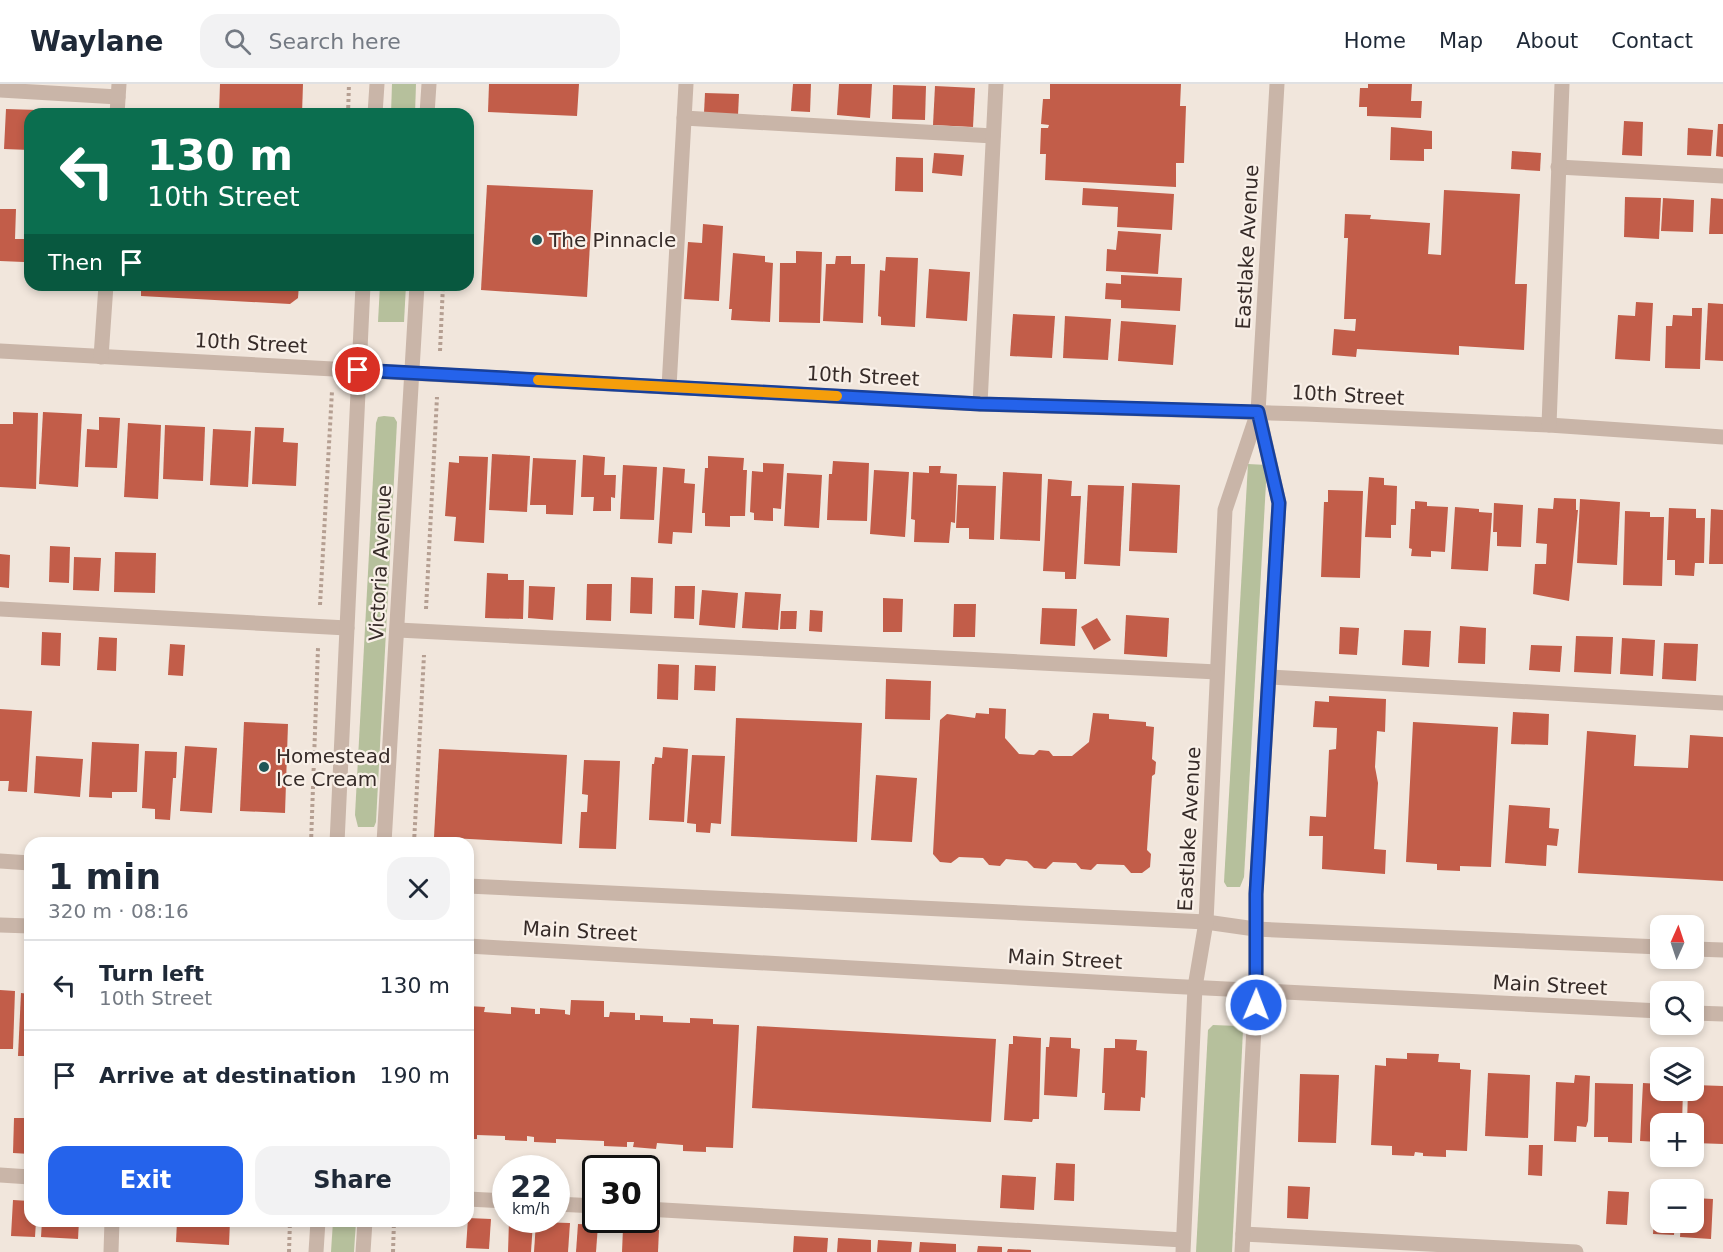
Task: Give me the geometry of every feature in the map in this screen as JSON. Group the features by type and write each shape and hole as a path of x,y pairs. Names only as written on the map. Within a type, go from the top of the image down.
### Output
{"street":[{"path":"375,108 377,84"},
{"path":"427,108 429,84"},
{"path":"669,387 686,84"},
{"path":"980,404 996,84"},
{"name":"Eastlake Avenue","path":"1183,1246 1194,987 1206,922 1225,510 1258,412 1278,84"},
{"path":"1549,425 1562,84"},
{"path":"0,90 118,91 117,108"},
{"path":"684,118 993,136"},
{"path":"1558,166 1723,176"},
{"path":"101,357 106,291"},
{"name":"Victoria Avenue","path":"337,837 363,291"},
{"name":"Victoria Avenue","path":"384,837 417,291"},
{"name":"10th Street","path":"0,351 980,404 1258,412 1549,425 1723,437"},
{"name":"Eastlake Avenue","path":"1242,1252 1256,990 1255,929 1279,503 1258,412"},
{"path":"0,609 347,628"},
{"path":"398,630 1217,672"},
{"path":"1270,677 1723,703"},
{"path":"0,861 24,863"},
{"name":"Main Street","path":"474,886 1206,922 1255,929 1650,947"},
{"path":"0,925 24,926"},
{"name":"Main Street","path":"474,946 1650,1010"},
{"path":"1704,949 1723,950"},
{"path":"1704,1013 1723,1014"},
{"path":"0,1175 24,1177"},
{"path":"474,1199 492,1200"},
{"path":"660,1210 1183,1246"},
{"path":"111,1252 112,1227"},
{"path":"316,1252 318,1227"},
{"path":"363,1252 364,1227"},
{"path":"1243,1234 1576,1252"}],"path":[{"path":"348,108 350,84"},
{"path":"414,837 443,291"},
{"path":"310,837 318,626 333,369"},
{"path":"289,1252 290,1227"},
{"path":"393,1252 394,1227"}],"green space":[{"path":"392,84 416,84 415,108 391,108"},
{"path":"380,291 406,291 404,322 378,322"},
{"path":"378,417 394,417 397,422 376,822 374,827 358,827 355,815 376,423"},
{"path":"1248,464 1267,465 1244,877 1240,887 1227,887 1224,882"},
{"path":"1213,1025 1238,1026 1243,1030 1232,1252 1196,1252 1208,1030"},
{"path":"333,1227 356,1227 354,1252 331,1252"}],"building":[{"path":"220,84 303,84 302,108 219,108"},
{"path":"489,84 579,84 577,116 488,112"},
{"path":"793,84 811,84 810,112 791,111"},
{"path":"839,84 872,84 870,118 837,115"},
{"path":"1050,84 1181,84 1180,106 1186,106 1184,163 1176,163 1176,187 1045,180 1046,154 1040,154 1041,128 1048,128 1049,125 1041,124 1043,99 1050,99"},
{"path":"1368,84 1412,84 1411,101 1422,101 1421,118 1367,116 1367,107 1359,107 1360,88 1368,88"},
{"path":"893,85 926,86 925,120 892,119"},
{"path":"935,86 975,88 973,127 933,125"},
{"path":"705,93 739,94 738,115 704,113"},
{"path":"6,109 24,110 24,150 4,149"},
{"path":"1624,121 1643,122 1642,156 1622,155"},
{"path":"1718,124 1723,124 1723,157 1716,156"},
{"path":"1391,127 1432,131 1432,149 1424,149 1424,161 1390,160"},
{"path":"1688,128 1713,130 1711,156 1687,155"},
{"path":"1512,151 1541,153 1540,171 1511,169"},
{"path":"934,153 964,155 962,176 932,173"},
{"path":"896,157 923,158 923,192 895,191"},
{"name":"The Pinnacle","path":"487,185 593,190 587,297 481,290"},
{"path":"1083,188 1174,194 1172,230 1117,227 1118,207 1082,205"},
{"path":"1444,190 1520,194 1515,284 1527,284 1524,350 1459,346 1459,355 1357,349 1356,357 1332,355 1334,329 1355,331 1356,319 1344,319 1348,238 1344,238 1345,214 1371,215 1370,219 1430,223 1428,254 1441,255"},
{"path":"1625,197 1661,198 1659,239 1624,237"},
{"path":"1663,198 1694,200 1693,232 1661,231"},
{"path":"1711,198 1723,199 1723,234 1709,234"},
{"path":"0,209 16,209 15,239 24,239 24,262 0,261"},
{"path":"703,224 723,226 719,301 684,299 688,242 702,243"},
{"path":"1118,231 1161,234 1158,274 1106,271 1107,249 1116,250"},
{"path":"796,251 822,252 820,323 779,322 780,263 796,263"},
{"path":"733,253 765,256 765,262 773,263 770,322 731,320 732,309 729,309"},
{"path":"836,256 851,256 851,264 865,264 863,323 823,321 826,264 835,264"},
{"path":"886,257 918,258 915,327 881,325 881,317 878,316 880,270 885,271"},
{"path":"929,269 970,272 967,321 926,318"},
{"path":"1121,275 1182,278 1180,311 1121,308 1121,300 1105,299 1106,283 1121,284"},
{"path":"141,291 299,291 298,298 290,304 141,296"},
{"path":"1636,302 1653,303 1650,361 1615,359 1618,315 1635,316"},
{"path":"1708,303 1723,304 1723,361 1705,360"},
{"path":"1692,308 1702,308 1700,369 1665,368 1666,326 1672,326 1673,315 1692,316"},
{"path":"1013,314 1055,316 1052,358 1010,356"},
{"path":"1065,316 1111,319 1108,360 1063,358"},
{"path":"1121,321 1176,325 1173,365 1118,361"},
{"path":"13,412 38,413 36,489 0,487 0,424 13,424"},
{"path":"43,412 82,414 78,487 39,484"},
{"path":"99,417 120,418 117,468 85,467 87,429 99,430"},
{"path":"128,423 161,425 158,499 124,497"},
{"path":"165,425 205,427 203,481 163,479"},
{"path":"255,427 284,428 283,442 298,443 296,486 252,484"},
{"path":"213,429 251,431 248,487 210,485"},
{"path":"492,454 530,456 527,512 489,510"},
{"path":"583,455 605,457 604,475 616,475 615,498 611,497 611,511 593,511 594,497 581,497"},
{"path":"459,456 488,457 484,543 454,541 456,517 445,516 449,462 459,463"},
{"path":"708,456 744,458 743,470 747,470 745,516 730,516 730,527 705,526 705,513 702,513"},
{"path":"533,458 576,460 573,515 546,514 546,505 530,505"},
{"path":"833,461 869,463 867,521 827,520 829,474 832,474"},
{"path":"763,463 784,464 781,509 773,508 773,521 754,520 754,513 750,512 752,471 763,472"},
{"path":"623,465 657,467 654,520 620,519"},
{"path":"929,466 941,466 940,473 957,474 955,523 951,522 949,543 914,542 915,520 911,519 913,472 929,473"},
{"path":"663,467 685,469 684,483 695,484 692,533 673,532 672,544 658,543"},
{"path":"874,470 909,472 905,537 870,534"},
{"path":"1003,472 1042,474 1040,541 1000,539"},
{"path":"787,473 822,475 819,528 784,526"},
{"path":"1369,477 1384,478 1384,485 1397,486 1396,525 1391,525 1391,538 1365,537"},
{"path":"1048,479 1072,481 1071,496 1081,496 1076,579 1065,579 1065,572 1043,571"},
{"path":"1132,483 1180,485 1177,553 1129,551"},
{"path":"958,485 996,486 994,540 969,539 969,528 956,528"},
{"path":"1088,485 1124,486 1120,566 1084,564"},
{"path":"1328,490 1363,491 1360,578 1321,577 1324,502 1328,502"},
{"path":"1554,498 1576,499 1576,510 1578,510 1569,601 1533,594 1535,564 1546,564 1547,544 1536,543 1538,508 1553,509"},
{"path":"1580,499 1620,502 1617,565 1577,563"},
{"path":"1415,501 1427,502 1427,506 1448,507 1445,552 1431,551 1431,557 1411,556 1412,549 1409,548 1411,509 1415,509"},
{"path":"1494,503 1523,505 1521,547 1497,546 1497,532 1493,532"},
{"path":"1455,507 1479,509 1479,512 1492,513 1488,571 1451,569"},
{"path":"1669,508 1696,509 1696,518 1705,518 1704,563 1695,563 1694,576 1675,575 1675,560 1667,560"},
{"path":"1711,509 1723,510 1723,564 1709,564"},
{"path":"1625,511 1650,512 1650,517 1664,517 1662,586 1623,585"},
{"path":"50,546 70,547 69,583 49,582"},
{"path":"115,552 156,553 155,593 114,592"},
{"path":"0,554 10,555 9,588 0,587"},
{"path":"74,557 101,558 99,591 73,590"},
{"path":"487,573 508,574 508,580 524,580 523,619 485,618"},
{"path":"631,577 653,578 652,614 630,613"},
{"path":"587,584 612,584 611,621 586,620"},
{"path":"529,586 555,587 553,620 528,618"},
{"path":"675,586 695,586 694,619 674,618"},
{"path":"702,590 738,593 735,628 699,625"},
{"path":"745,592 781,594 778,630 742,628"},
{"path":"883,598 903,599 902,632 883,632"},
{"path":"954,604 976,604 975,637 953,637"},
{"path":"1042,608 1077,609 1075,646 1040,644"},
{"path":"810,610 823,611 822,632 809,631"},
{"path":"781,611 797,611 796,629 780,629"},
{"path":"1126,615 1169,618 1167,657 1124,654"},
{"path":"1097,618 1111,640 1094,650 1081,627"},
{"path":"1460,626 1486,628 1485,664 1458,663"},
{"path":"1340,627 1359,628 1357,655 1339,654"},
{"path":"1404,630 1431,631 1429,667 1402,665"},
{"path":"42,632 61,633 60,666 41,665"},
{"path":"1576,636 1613,637 1611,674 1574,672"},
{"path":"99,637 117,638 116,671 97,670"},
{"path":"1622,638 1655,640 1653,676 1620,674"},
{"path":"1664,643 1698,644 1696,681 1662,679"},
{"path":"170,644 185,645 183,676 168,675"},
{"path":"1531,645 1562,646 1560,672 1529,670"},
{"path":"658,664 679,665 678,700 657,699"},
{"path":"695,665 716,666 715,691 694,690"},
{"path":"886,679 931,681 930,720 885,719"},
{"path":"1329,696 1386,699 1385,732 1377,731 1375,767 1378,783 1374,849 1386,850 1385,874 1322,869 1323,836 1309,836 1310,816 1326,817 1329,750 1336,749 1337,728 1313,727 1315,701 1329,702"},
{"path":"989,708 1006,709 1005,738 1019,754 1034,755 1039,750 1049,751 1053,756 1072,756 1089,742 1093,713 1109,714 1109,719 1146,722 1146,726 1154,727 1152,759 1156,762 1155,774 1152,776 1147,850 1151,854 1150,867 1142,873 1131,873 1124,865 1097,864 1091,870 1081,869 1076,863 1053,862 1046,869 1034,868 1027,861 1006,859 1000,866 989,865 983,858 959,857 951,863 940,862 933,854 940,720 947,714 975,718 976,713 989,714"},
{"path":"0,709 32,711 27,792 8,791 9,781 0,781"},
{"path":"1513,712 1549,714 1548,745 1511,744"},
{"path":"736,718 862,723 857,842 731,836"},
{"name":"Homestead Ice Cream","path":"244,722 288,724 285,813 240,811"},
{"path":"1413,722 1498,727 1491,867 1460,866 1460,871 1437,870 1437,864 1406,862"},
{"path":"1587,731 1636,735 1634,766 1688,768 1690,735 1723,737 1723,881 1578,873"},
{"path":"92,742 139,744 137,792 112,792 112,798 89,797"},
{"path":"185,746 217,748 212,813 180,811"},
{"path":"663,747 688,749 684,822 649,820 652,764 654,764 655,757 662,758"},
{"path":"439,749 567,755 562,844 474,839 474,837 434,837"},
{"path":"145,751 177,752 170,820 155,819 155,809 142,808"},
{"path":"692,755 725,756 721,824 711,823 710,833 696,832 696,824 687,823"},
{"path":"36,756 83,759 80,797 34,793"},
{"path":"584,760 620,761 616,849 579,848 581,812 587,812 588,795 582,794"},
{"path":"876,775 917,778 912,842 871,840"},
{"path":"1509,805 1550,808 1549,828 1559,829 1557,846 1547,845 1546,866 1505,863"},
{"path":"0,990 15,991 13,1049 0,1049"},
{"path":"21,993 24,993 24,1056 18,1056"},
{"path":"571,1000 604,1001 604,1017 609,1017 610,1012 635,1013 635,1020 640,1020 640,1015 663,1016 663,1022 690,1023 690,1018 713,1019 713,1024 739,1025 733,1148 706,1147 706,1152 683,1151 683,1145 657,1143 656,1149 633,1147 634,1142 627,1142 627,1147 604,1146 604,1141 556,1139 556,1143 534,1142 534,1137 527,1136 527,1141 505,1140 505,1136 477,1135 477,1139 474,1139 474,1006 485,1007 484,1012 511,1014 511,1007 535,1009 535,1014 540,1014 540,1008 565,1010 565,1014 570,1015"},
{"path":"757,1026 996,1039 991,1122 752,1108"},
{"path":"1013,1036 1041,1038 1039,1119 1033,1119 1032,1122 1004,1120 1009,1044 1013,1044"},
{"path":"1050,1037 1071,1038 1071,1048 1080,1049 1077,1097 1044,1095 1046,1047 1049,1047"},
{"path":"1115,1039 1137,1040 1136,1050 1147,1051 1145,1098 1141,1097 1140,1111 1104,1110 1105,1093 1102,1093 1104,1048 1115,1048"},
{"path":"1407,1053 1439,1054 1438,1062 1460,1063 1460,1069 1471,1070 1467,1151 1446,1150 1446,1157 1423,1156 1423,1153 1415,1152 1414,1156 1392,1155 1392,1146 1371,1145 1375,1065 1386,1066 1386,1058 1407,1059"},
{"path":"1488,1073 1530,1075 1528,1138 1485,1136"},
{"path":"1300,1074 1339,1075 1336,1143 1298,1142"},
{"path":"1575,1075 1590,1076 1588,1121 1586,1127 1577,1126 1576,1142 1554,1141 1556,1082 1574,1083"},
{"path":"1595,1083 1633,1084 1632,1143 1608,1142 1608,1137 1594,1137"},
{"path":"1643,1083 1650,1083 1650,1101 1683,1101 1682,1113 1650,1113 1650,1142 1640,1141"},
{"path":"1704,1085 1723,1086 1723,1144 1704,1143 1704,1113 1687,1113 1688,1101 1704,1101"},
{"path":"14,1118 24,1118 24,1154 13,1153"},
{"path":"1529,1145 1543,1145 1542,1176 1528,1175"},
{"path":"1056,1163 1075,1164 1074,1201 1054,1200"},
{"path":"1002,1175 1036,1177 1034,1210 1000,1208"},
{"path":"1288,1186 1310,1187 1308,1219 1287,1218"},
{"path":"1608,1191 1629,1192 1627,1225 1606,1224"},
{"path":"1704,1199 1713,1199 1711,1239 1680,1237 1680,1233 1704,1233"},
{"path":"13,1200 24,1201 24,1227 36,1227 35,1237 11,1236"},
{"path":"474,1218 491,1219 489,1249 466,1248 467,1227 474,1227"},
{"path":"578,1224 582,1224 582,1233 597,1233 596,1252 576,1252"},
{"path":"42,1227 79,1227 78,1239 41,1237"},
{"path":"177,1227 230,1227 229,1245 176,1242"},
{"path":"509,1233 532,1233 531,1252 508,1252"},
{"path":"535,1233 569,1233 568,1252 534,1252"},
{"path":"623,1233 659,1233 658,1252 622,1252"},
{"path":"1653,1233 1674,1233 1674,1235"},
{"path":"794,1236 828,1238 827,1252 793,1252"},
{"path":"838,1238 871,1240 871,1252 837,1252"},
{"path":"878,1240 912,1242 911,1252 877,1252"},
{"path":"920,1242 956,1244 956,1252 919,1252"},
{"path":"978,1246 1002,1247 1002,1252 977,1252"},
{"path":"1008,1249 1031,1250 1031,1252 1007,1252"}],"slow traffic":[{"path":"538,380 837,396"}],"place":[{"name":"The Pinnacle","path":"537,240"},
{"name":"Homestead Ice Cream","path":"264,767"}],"route":[{"path":"358,370 980,404 1258,412 1279,503 1256,894 1256,1005"}]}
